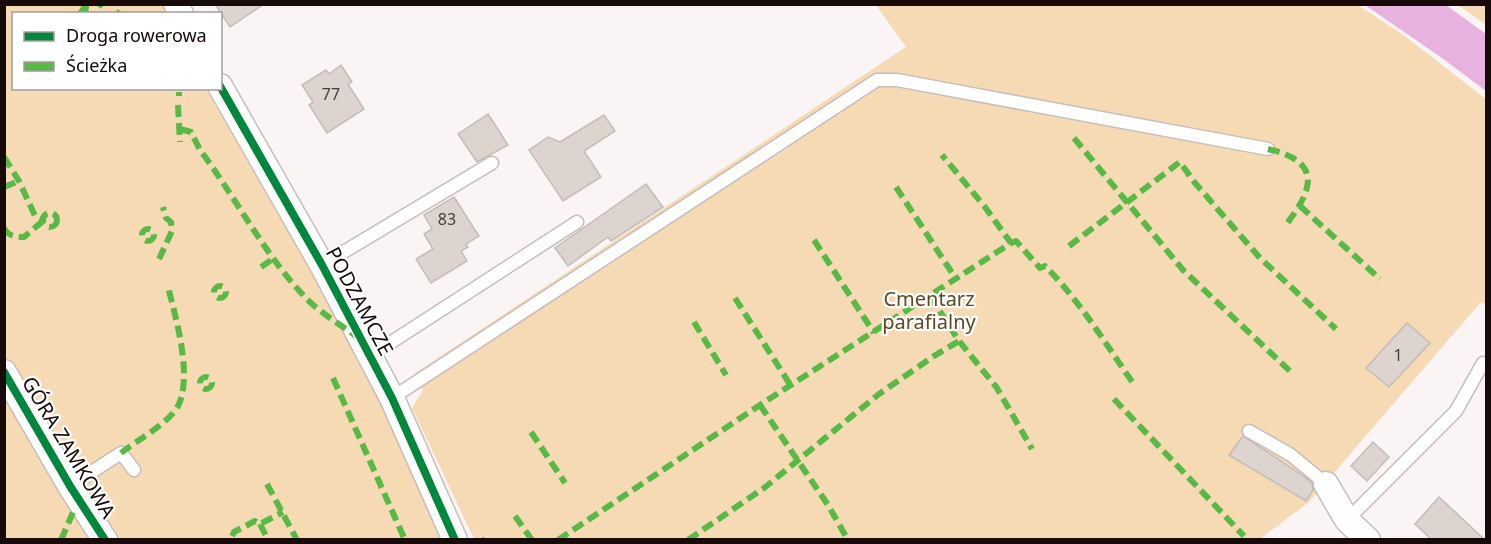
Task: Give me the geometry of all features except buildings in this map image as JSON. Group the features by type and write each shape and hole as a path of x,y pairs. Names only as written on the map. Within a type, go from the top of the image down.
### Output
{"street":[{"name":"PODZAMCZE","path":"222,90 322,265 392,398 455,540"},
{"name":"GÓRA ZAMKOWA","path":"4,372 70,486 105,540"},
{"path":"1326,483 1347,520 1368,540"}],"lane":[{"path":"392,398 877,80 897,80 1268,149"},
{"path":"322,265 492,163"},
{"path":"370,356 577,222"},
{"path":"1347,520 1456,411 1483,363"},
{"path":"1249,431 1291,455 1326,483"},
{"path":"70,486 121,453 134,470"}],"green space":[{"path":"4,5 166,5 169,12 12,12 12,90 207,90 353,346 445,539 112,539 5,358"},
{"name":"Cmentarz parafialny","path":"876,5 1358,5 1406,37 1486,99 1486,304 1480,303 1309,502 1260,539 474,539 412,408 423,390 414,374 906,47"},
{"path":"1458,5 1486,5 1486,25"},
{"path":"5,393 96,539 5,539"}],"shaded area":[{"path":"1365,5 1446,5 1486,34 1486,91 1442,58"}],"marked path":[{"path":"99,4 103,6"},
{"path":"81,12 84,8 90,9 91,12"},
{"path":"178,105 180,142"},
{"path":"180,129 191,132 200,150 253,229 295,286 311,303 356,336"},
{"path":"1074,138 1183,270 1292,373"},
{"path":"1268,149 1283,153 1301,164 1308,180 1303,199 1286,225"},
{"path":"558,540 760,405 1011,243 942,155"},
{"path":"4,157 19,181 35,216 42,219"},
{"path":"1069,246 1180,162 1195,183 1260,258 1336,329"},
{"path":"4,187 19,181"},
{"path":"896,187 956,279"},
{"path":"1300,206 1380,279"},
{"path":"159,259 172,231 171,222 166,218 163,207"},
{"path":"47,213 53,213 57,220 53,227 47,227 43,223 43,217 47,213"},
{"path":"4,228 12,236 24,237 43,221"},
{"path":"150,229 154,235 150,241 146,241 142,233 150,229"},
{"path":"814,240 874,333"},
{"path":"1011,243 1016,241 1040,268 1045,266 1058,279 1092,323 1133,383"},
{"path":"261,267 274,258"},
{"path":"222,286 226,292 222,298 218,298 214,290 222,286"},
{"path":"121,453 167,419 178,406 182,394 184,380 182,347 168,287"},
{"path":"930,296 959,341 997,388 1032,449"},
{"path":"735,298 791,386"},
{"path":"694,322 726,375"},
{"path":"688,540 764,488 879,394 959,341"},
{"path":"208,377 212,383 208,389 204,389 200,381 208,377"},
{"path":"333,378 405,540"},
{"path":"1114,399 1244,536"},
{"path":"760,405 828,505 848,540"},
{"path":"531,432 565,483"},
{"path":"267,484 297,540"},
{"path":"61,540 74,510"},
{"path":"232,536 234,532 255,521 260,524 283,512"},
{"path":"515,516 532,540"},
{"path":"260,524 268,540"}],"cycle path":[{"path":"222,90 322,265 392,398 455,540"},
{"path":"4,372 70,486 105,540"}]}
